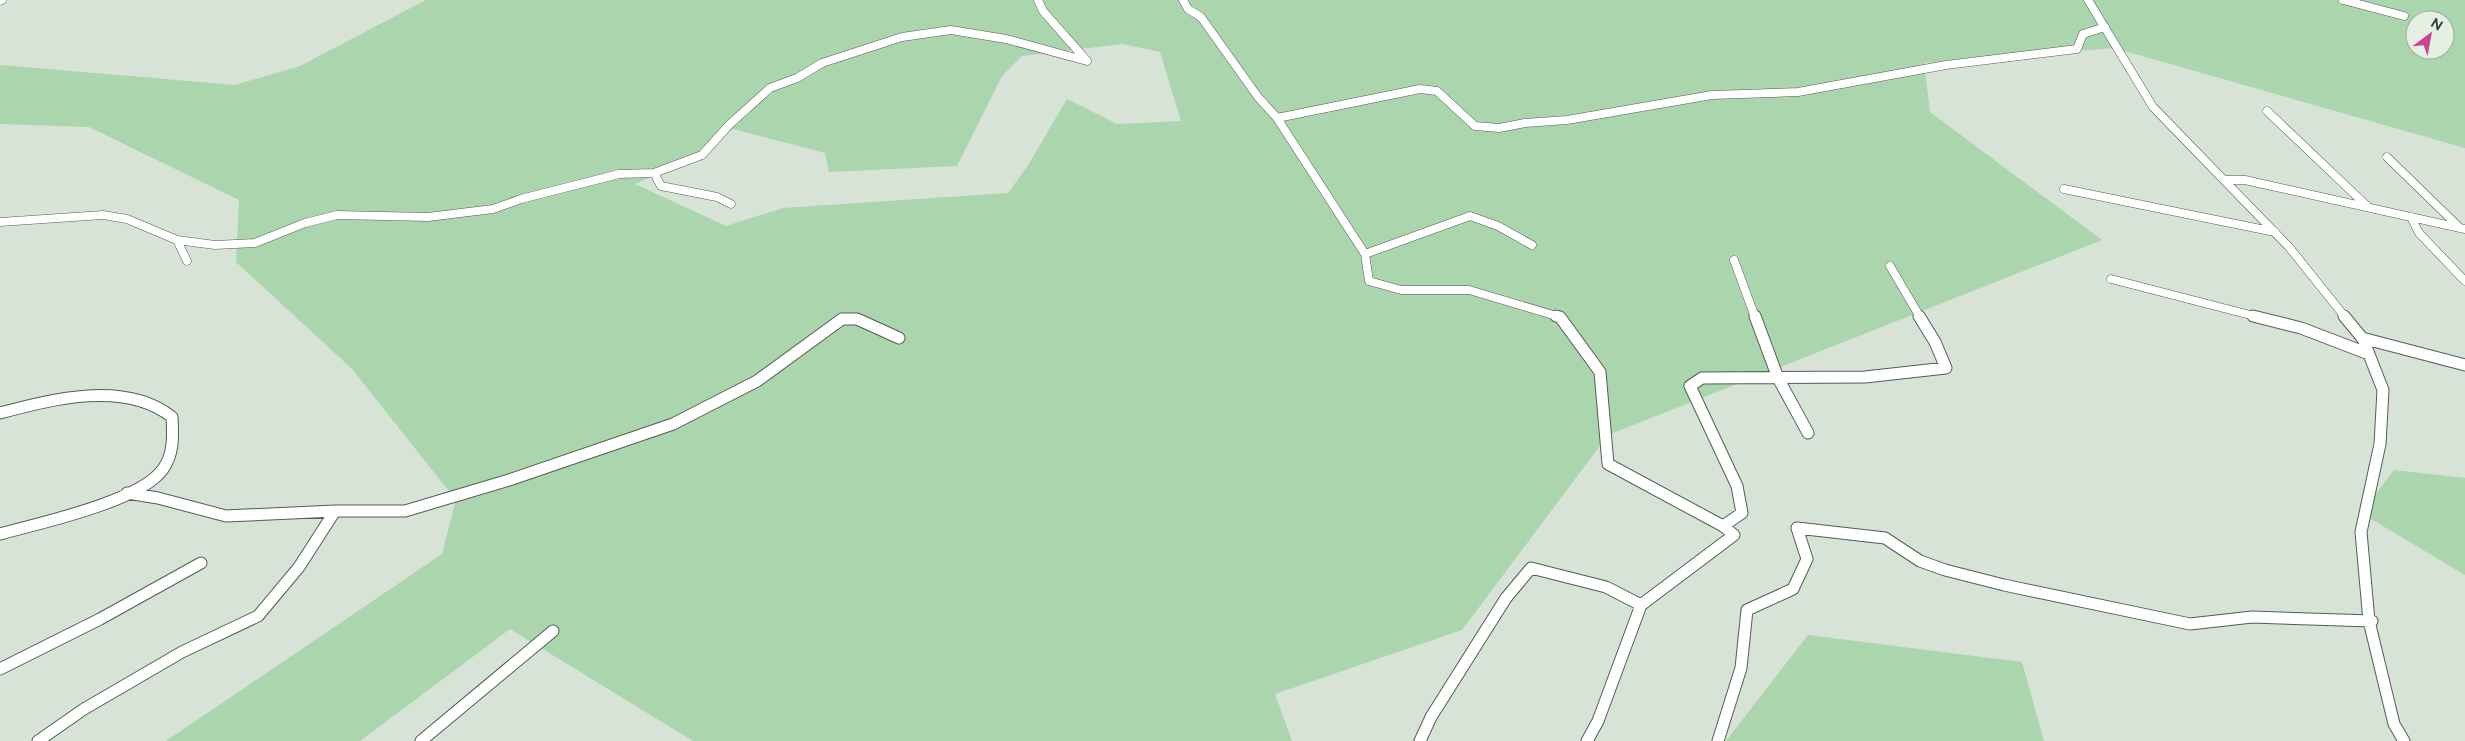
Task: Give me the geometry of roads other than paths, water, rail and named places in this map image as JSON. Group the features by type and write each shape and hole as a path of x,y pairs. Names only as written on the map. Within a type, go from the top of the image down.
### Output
{"street":[{"path":"0,222 103,215 127,219 177,240 215,245 256,243 306,223 337,215 428,217 493,209 521,199 619,174 654,173 702,156 728,125 770,88 797,78 822,62 902,37 951,30 1006,39 1087,61 1043,11 1038,0"},
{"path":"1183,0 1188,9 1201,17 1258,96 1277,118 1365,254 1369,281 1401,290 1470,290 1560,317 1600,372 1608,464 1723,526 1734,535 1641,605 1598,721 1587,741"},
{"path":"2088,0 2153,107 2275,232 2362,338 2369,354 2383,390 2380,444 2361,532 2371,621 2394,724 2404,741"},
{"path":"2342,0 2404,16"},
{"path":"1277,118 1420,89 1437,91 1475,126 1499,128 1525,123 1567,120 1712,95 1798,92 1946,65 2077,49 2083,34 2104,27"},
{"path":"2268,111 2369,208"},
{"path":"2387,157 2463,229"},
{"path":"654,173 662,186 717,197 731,204"},
{"path":"2225,180 2246,180 2463,229"},
{"path":"2064,189 2275,232"},
{"path":"1365,254 1470,216 1498,226 1532,245"},
{"path":"2411,217 2419,233 2465,281"},
{"path":"177,240 187,261"},
{"path":"1734,260 1778,378 1808,433"},
{"path":"1723,526 1742,513 1737,486 1690,386 1702,378 1865,377 1946,368 1935,342 1890,266"},
{"path":"2111,278 2301,328 2369,354"},
{"path":"127,493 158,498 226,516 335,511 405,512 518,477 674,424 757,381 842,319 857,319 899,338"},
{"path":"2362,338 2465,366"},
{"path":"0,413 60,402 106,398 136,399 159,406 172,416 173,440 169,457 159,474 127,493 106,502 1,537"},
{"path":"38,741 84,709 182,652 258,616 299,567 335,511"},
{"path":"1718,741 1741,668 1747,610 1793,589 1807,559 1797,528 1885,538 1920,561 1945,570 2014,587 2190,624 2252,617 2371,621"},
{"path":"0,669 100,619 201,563"},
{"path":"1420,741 1431,717 1506,598 1531,568 1606,587 1641,605"},
{"path":"421,741 553,631"}]}
